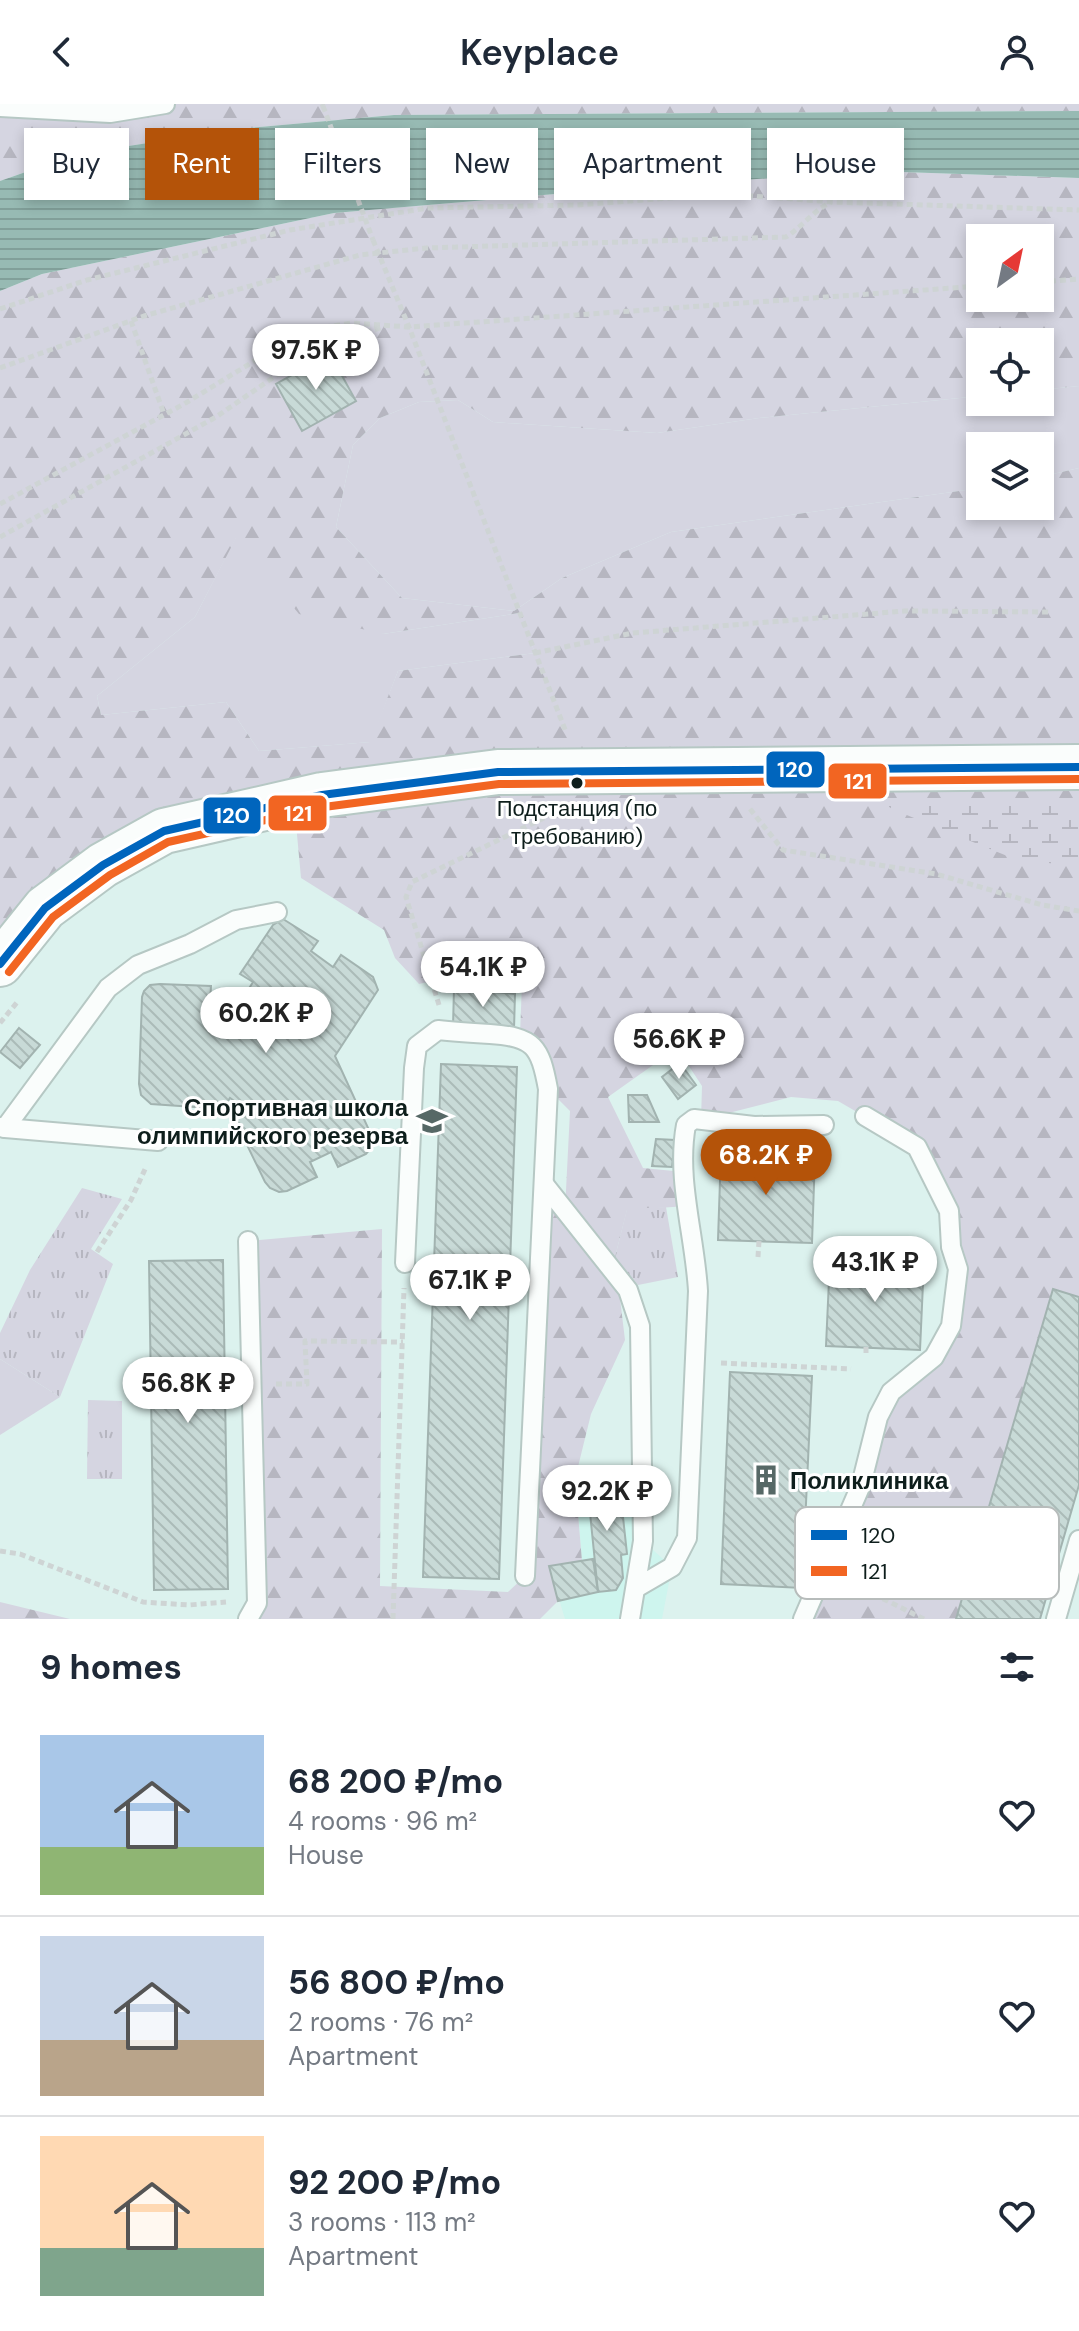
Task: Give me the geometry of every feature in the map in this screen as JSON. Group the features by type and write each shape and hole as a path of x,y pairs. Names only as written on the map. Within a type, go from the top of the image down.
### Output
{"main road":[{"path":"10,982 45,908 103,865 164,831 322,795 498,772 1079,767"}],"lane":[{"path":"0,107 110,113 165,104"},
{"path":"2,1128 108,988 138,965 190,944 236,920 277,912"},
{"path":"405,1263 417,1046 438,1030 520,1036 535,1049 544,1066 548,1089 525,1576"},
{"path":"852,1507 861,1485 878,1417 891,1392 934,1357 951,1326 958,1269 951,1247 949,1211 917,1147 865,1116"},
{"path":"636,1588 672,1567 687,1538 698,1291 681,1152 686,1125 694,1119 754,1126 824,1125"},
{"path":"2,1128 158,1141"},
{"path":"544,1184 628,1290 640,1326 643,1541 630,1619"},
{"path":"248,1241 257,1603 248,1619"},
{"path":"1056,1619 1079,1540"},
{"path":"803,1619 812,1599"}],"path":[{"path":"322,105 568,738"},
{"path":"0,309 87,280 290,230 428,208 576,205 725,194 832,202 1079,210"},
{"path":"0,368 131,321 360,255 426,248 786,237 818,208 832,202"},
{"path":"1054,281 1079,279"},
{"path":"0,504 164,414 287,341 325,327 352,323 409,327 966,287"},
{"path":"131,321 164,414"},
{"path":"0,537 216,417 313,350 388,325"},
{"path":"535,653 633,633 889,612 1051,612"},
{"path":"442,1015 406,897 412,882 556,812"},
{"path":"783,850 936,874 1042,905 1079,911"},
{"path":"0,1023 10,982"},
{"path":"97,1252 131,1200 158,1141"},
{"path":"758,1257 759,1241"},
{"path":"879,1259 880,1247"},
{"path":"393,1619 405,1263"},
{"path":"251,1385 307,1384 305,1341 403,1342"},
{"path":"866,1347 866,1357"},
{"path":"695,1362 851,1369"},
{"path":"0,1551 20,1554 143,1602 189,1605 238,1601"},
{"path":"884,1599 924,1619"}],"shaded area":[{"path":"1079,111 1079,178 904,172 904,128 767,128 767,178 751,179 751,128 554,128 554,194 538,196 538,128 426,128 426,200 486,200 334,213 42,274 0,291 0,181 24,173 24,200 129,200 129,146 145,143 145,200 259,200 259,128 249,128 394,115"},
{"path":"642,1467 643,1541 672,1567 662,1619 565,1619 549,1566 582,1560 575,1480"}],"green space":[{"path":"0,104 1079,104 1079,111 394,115 249,128 145,128 145,143 129,146 129,128 24,128 24,173 0,181"},
{"path":"904,172 1079,178 1079,386 1054,389 1054,328 966,328 966,397 759,418 657,433 493,422 458,400 419,402 380,418 353,445 336,527 402,598 514,611 562,578 671,532 966,490 966,520 1054,520 1054,474 1079,468 1079,1297 1053,1290 989,1507 846,1507 878,1417 951,1326 949,1211 917,1147 838,1101 791,1097 701,1120 702,1086 677,1048 608,1097 643,1168 684,1172 688,1206 627,1210 615,1257 625,1340 591,1414 575,1479 582,1561 549,1566 558,1601 540,1619 248,1619 248,1241 382,1229 380,1586 508,1592 525,1576 544,1184 565,1210 570,1111 548,1089 520,1036 522,982 458,975 419,984 395,958 384,930 301,878 294,802 164,831 0,964 0,291 42,274 334,213 486,200 538,200 538,196 554,194 554,200 751,200 751,179 767,178 767,200 904,200","holes":["236,538 299,614 383,634 519,613 535,653 398,671 370,742 259,751 226,702 101,715 97,696 195,617"]},
{"path":"1079,386 1079,468 1054,474 1054,432 966,432 966,490 671,532 562,578 514,611 402,598 336,527 353,445 380,418 419,402 458,400 493,422 657,433 759,418 966,397 966,416 1054,416 1054,389"},
{"path":"236,537 383,634 520,613 535,653 398,671 371,742 259,751 226,702 101,715 97,696 195,617"},
{"path":"881,801 1079,801 1079,866 1017,860 892,809"},
{"path":"82,1188 122,1199 91,1249 113,1264 60,1397 0,1359 0,1333 30,1270"},
{"path":"666,1207 678,1277 638,1285 615,1257 627,1209"},
{"path":"0,1359 60,1397 0,1435"},
{"path":"88,1400 122,1401 122,1479 87,1479"},
{"path":"814,1599 962,1599 956,1619 807,1619"},
{"path":"0,1602 70,1619 0,1619"}],"building":[{"path":"330,354 356,401 302,431 276,384"},
{"path":"283,919 318,941 311,951 333,967 341,955 373,977 378,990 335,1056 375,1143 366,1154 338,1167 331,1152 310,1162 317,1177 279,1192 265,1182 234,1118 241,1106 230,1098 223,1109 151,1104 141,1095 139,1084 144,991 150,985 160,984 211,986 210,1002 240,1003 253,982 240,974 273,925"},
{"path":"454,988 515,994 514,1029 453,1027"},
{"path":"19,1028 40,1045 20,1068 0,1052"},
{"path":"680,1063 696,1085 678,1099 662,1077"},
{"path":"441,1064 517,1067 499,1579 423,1577"},
{"path":"628,1095 647,1095 659,1122 629,1122"},
{"path":"656,1139 675,1140 672,1167 652,1166"},
{"path":"721,1151 815,1155 812,1243 718,1240"},
{"path":"830,1258 924,1261 920,1350 826,1346"},
{"path":"223,1260 228,1589 154,1590 149,1261"},
{"path":"1053,1289 1079,1297 1079,1485 1059,1554 1059,1507 989,1507"},
{"name":"Поликлиника","path":"730,1372 812,1376 806,1507 795,1507 795,1588 721,1584"},
{"path":"619,1480 627,1554 621,1555 623,1578 616,1590 598,1592 587,1483"},
{"path":"593,1559 598,1592 558,1601 549,1566"},
{"path":"962,1599 1046,1599 1040,1619 956,1619"}],"transit line":[{"name":"120","path":"0,964 45,908 103,865 164,831 322,795 498,772 1079,767"},
{"name":"121","path":"9,972 53,917 110,875 168,842 324,807 499,784 1079,779"}],"place":[{"name":"Подстанция (по требованию)","path":"577,783"},
{"name":"Спортивная школа олимпийского резерва","path":"432,1121"},
{"name":"Поликлиника","path":"766,1480"}]}
